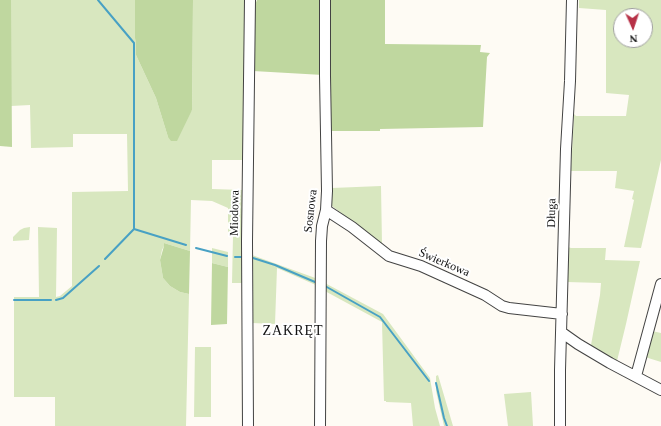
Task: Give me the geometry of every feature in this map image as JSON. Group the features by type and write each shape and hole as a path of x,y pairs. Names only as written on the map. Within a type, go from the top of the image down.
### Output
{"street":[{"name":"Miodowa","path":"248,426 247,241 250,0"},
{"name":"Sosnowa","path":"320,426 321,241 322,226 326,210 327,191 325,0"},
{"name":"Długa","path":"560,426 566,149 570,81 572,0"},
{"name":"Świerkowa","path":"326,210 352,227 389,256 421,266 485,295 502,306 562,314"},
{"path":"636,376 661,284"},
{"path":"562,332 588,350 661,390"}],"green space":[{"path":"0,0 11,0 12,147 0,146"},
{"path":"11,0 135,0 136,55 156,98 168,137 192,110 193,0 245,0 244,160 212,160 212,189 243,190 243,283 232,283 233,236 228,236 228,208 212,201 191,200 190,251 164,243 160,260 163,278 170,286 180,292 189,294 186,426 55,426 55,397 14,397 14,297 39,297 38,227 57,228 56,297 60,296 72,286 72,192 128,191 127,134 73,134 73,147 31,148 30,105 11,106"},
{"path":"135,0 193,0 192,110 177,141 171,141 168,137 156,98 136,55"},
{"path":"257,0 321,0 323,75 253,71 253,10"},
{"path":"330,0 385,0 385,44 481,45 480,52 490,53 487,57 483,127 380,129 380,131 331,131"},
{"path":"579,0 661,0 661,160 641,248 624,247 634,200 632,199 634,191 615,188 617,171 571,171 574,114 576,116 626,116 629,95 606,93 606,10 579,8"},
{"path":"381,186 382,244 332,206 332,188"},
{"path":"30,227 29,240 13,241 13,237 20,230"},
{"path":"164,243 190,251 189,294 180,292 170,286 163,278 160,260"},
{"path":"568,247 606,248 605,260 640,261 617,361 591,345 601,283 567,282"},
{"path":"212,248 228,252 228,267 212,263"},
{"path":"252,255 318,279 318,286 277,268 275,324 252,323"},
{"path":"212,263 228,267 227,324 211,325"},
{"path":"323,282 383,314 430,378 435,408 440,426 413,426 411,403 384,401 382,322 323,290"},
{"path":"652,331 661,333 661,362 645,357"},
{"path":"195,347 211,347 211,417 194,417"},
{"path":"438,375 453,426 444,426 436,391 436,376"},
{"path":"531,392 533,426 508,426 504,394"}],"waterway":[{"path":"98,0 134,43 134,229 186,245"},
{"path":"105,259 134,229"},
{"path":"196,248 227,256"},
{"path":"235,257 241,257"},
{"path":"253,258 275,265 315,282"},
{"path":"56,300 63,298 99,266"},
{"path":"325,286 380,317 429,381"},
{"path":"14,300 51,300"},
{"path":"436,383 447,426"}],"district":[{"name":"ZAKRĘT","path":"293,331"}]}
